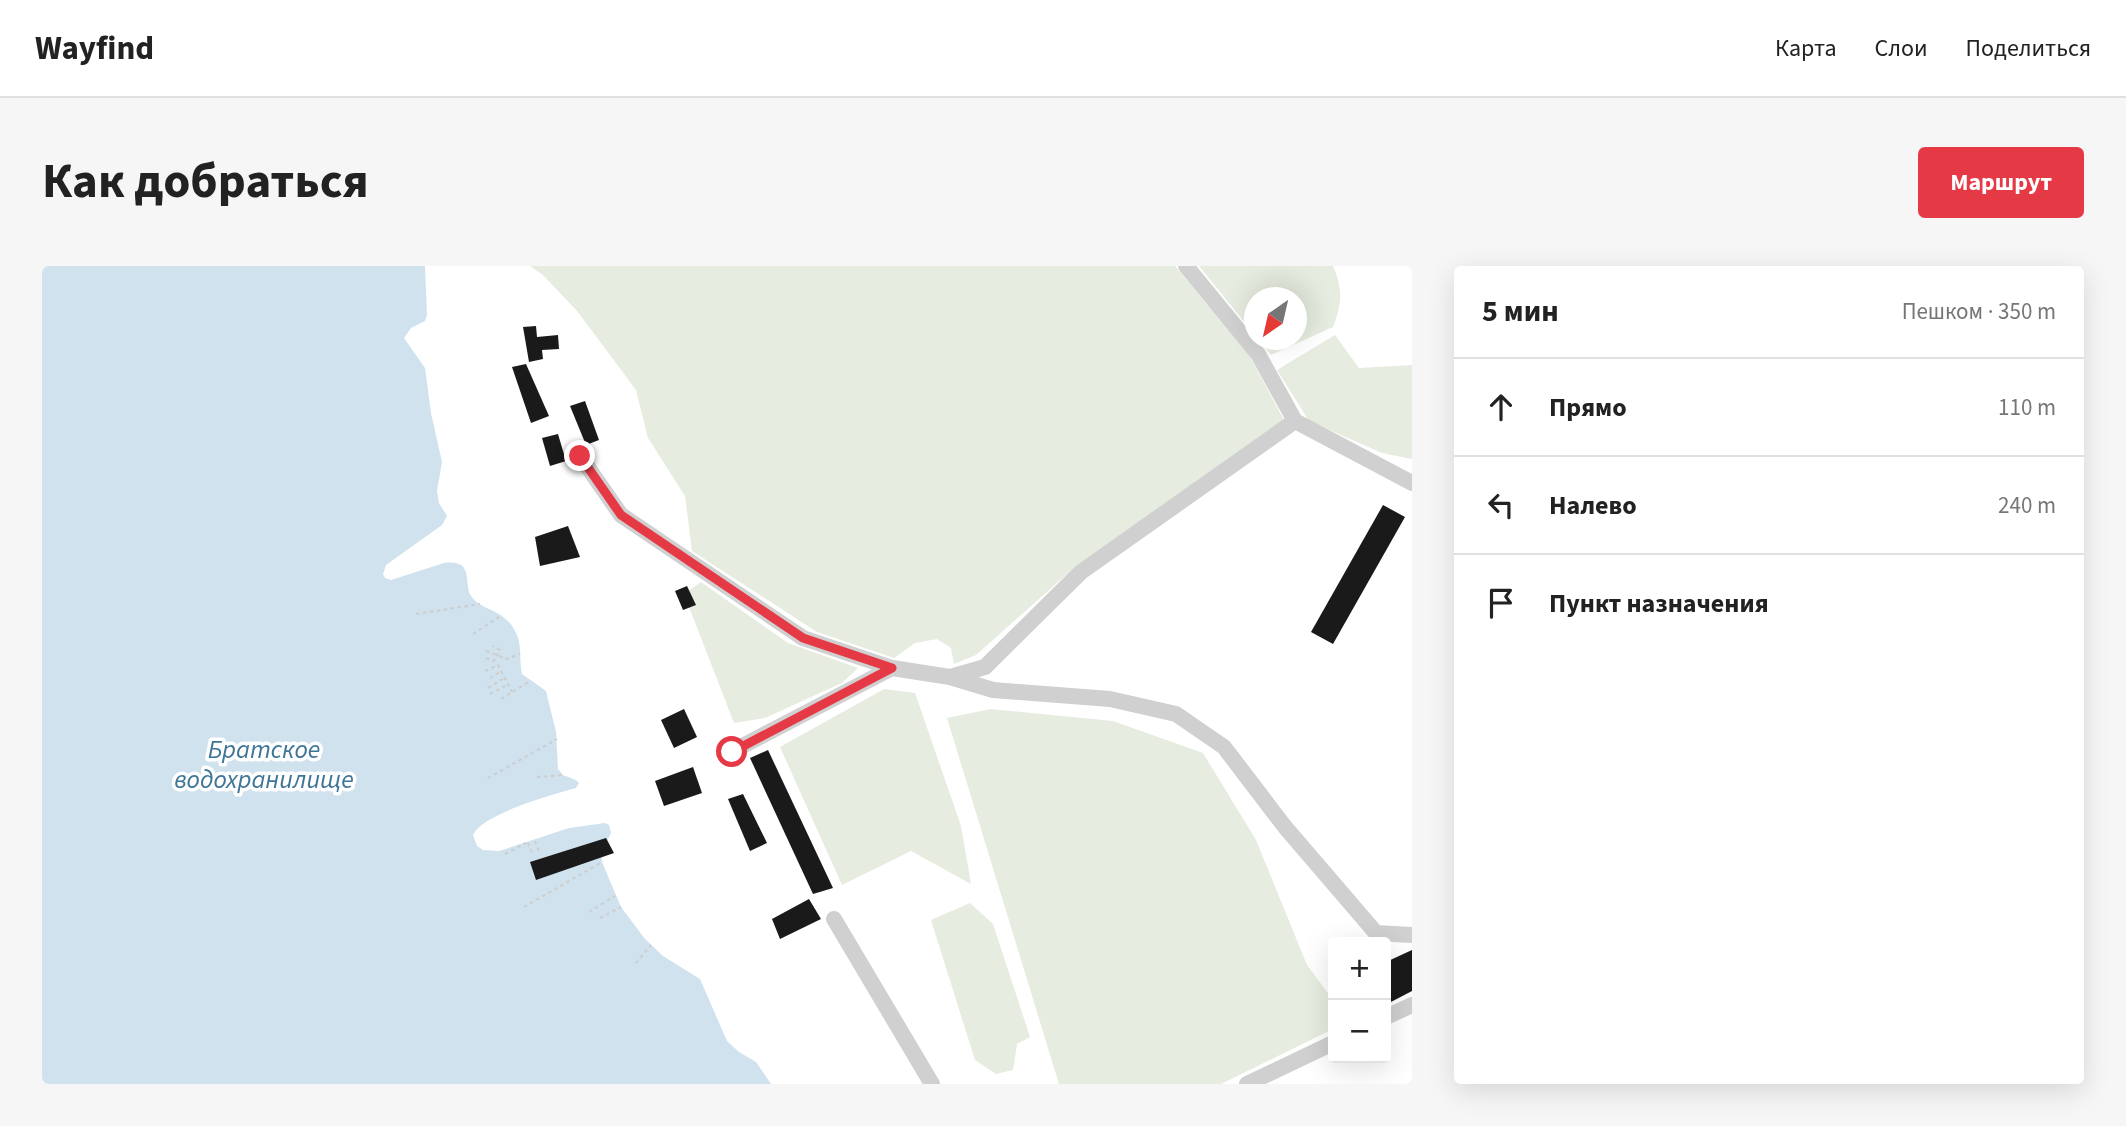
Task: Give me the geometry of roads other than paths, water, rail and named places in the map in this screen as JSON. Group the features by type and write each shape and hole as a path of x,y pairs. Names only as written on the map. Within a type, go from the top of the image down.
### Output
{"street":[{"path":"1186,266 1258,355 1295,421 1412,483"},
{"path":"950,677 985,667 1081,572 1295,421"},
{"path":"580,456 621,515 803,638 892,668 950,677 993,690 1110,699 1176,714 1224,747 1285,827 1376,933 1412,936"},
{"path":"732,752 892,668"},
{"path":"834,919 932,1084"},
{"path":"1391,1015 1412,1005"},
{"path":"1247,1084 1328,1045"}],"water":[{"name":"Братское водохранилище","path":"42,266 425,266 427,315 425,321 411,328 404,338 425,368 431,413 442,462 437,491 439,503 447,516 442,525 386,565 383,574 391,580 444,563 454,563 464,568 471,596 506,619 517,635 522,674 546,691 556,732 558,769 563,775 579,783 576,788 520,806 490,820 473,835 477,846 483,850 499,851 569,828 605,823 609,825 611,833 601,854 602,862 621,907 645,939 663,956 700,979 727,1041 756,1062 771,1084 42,1084"}]}
